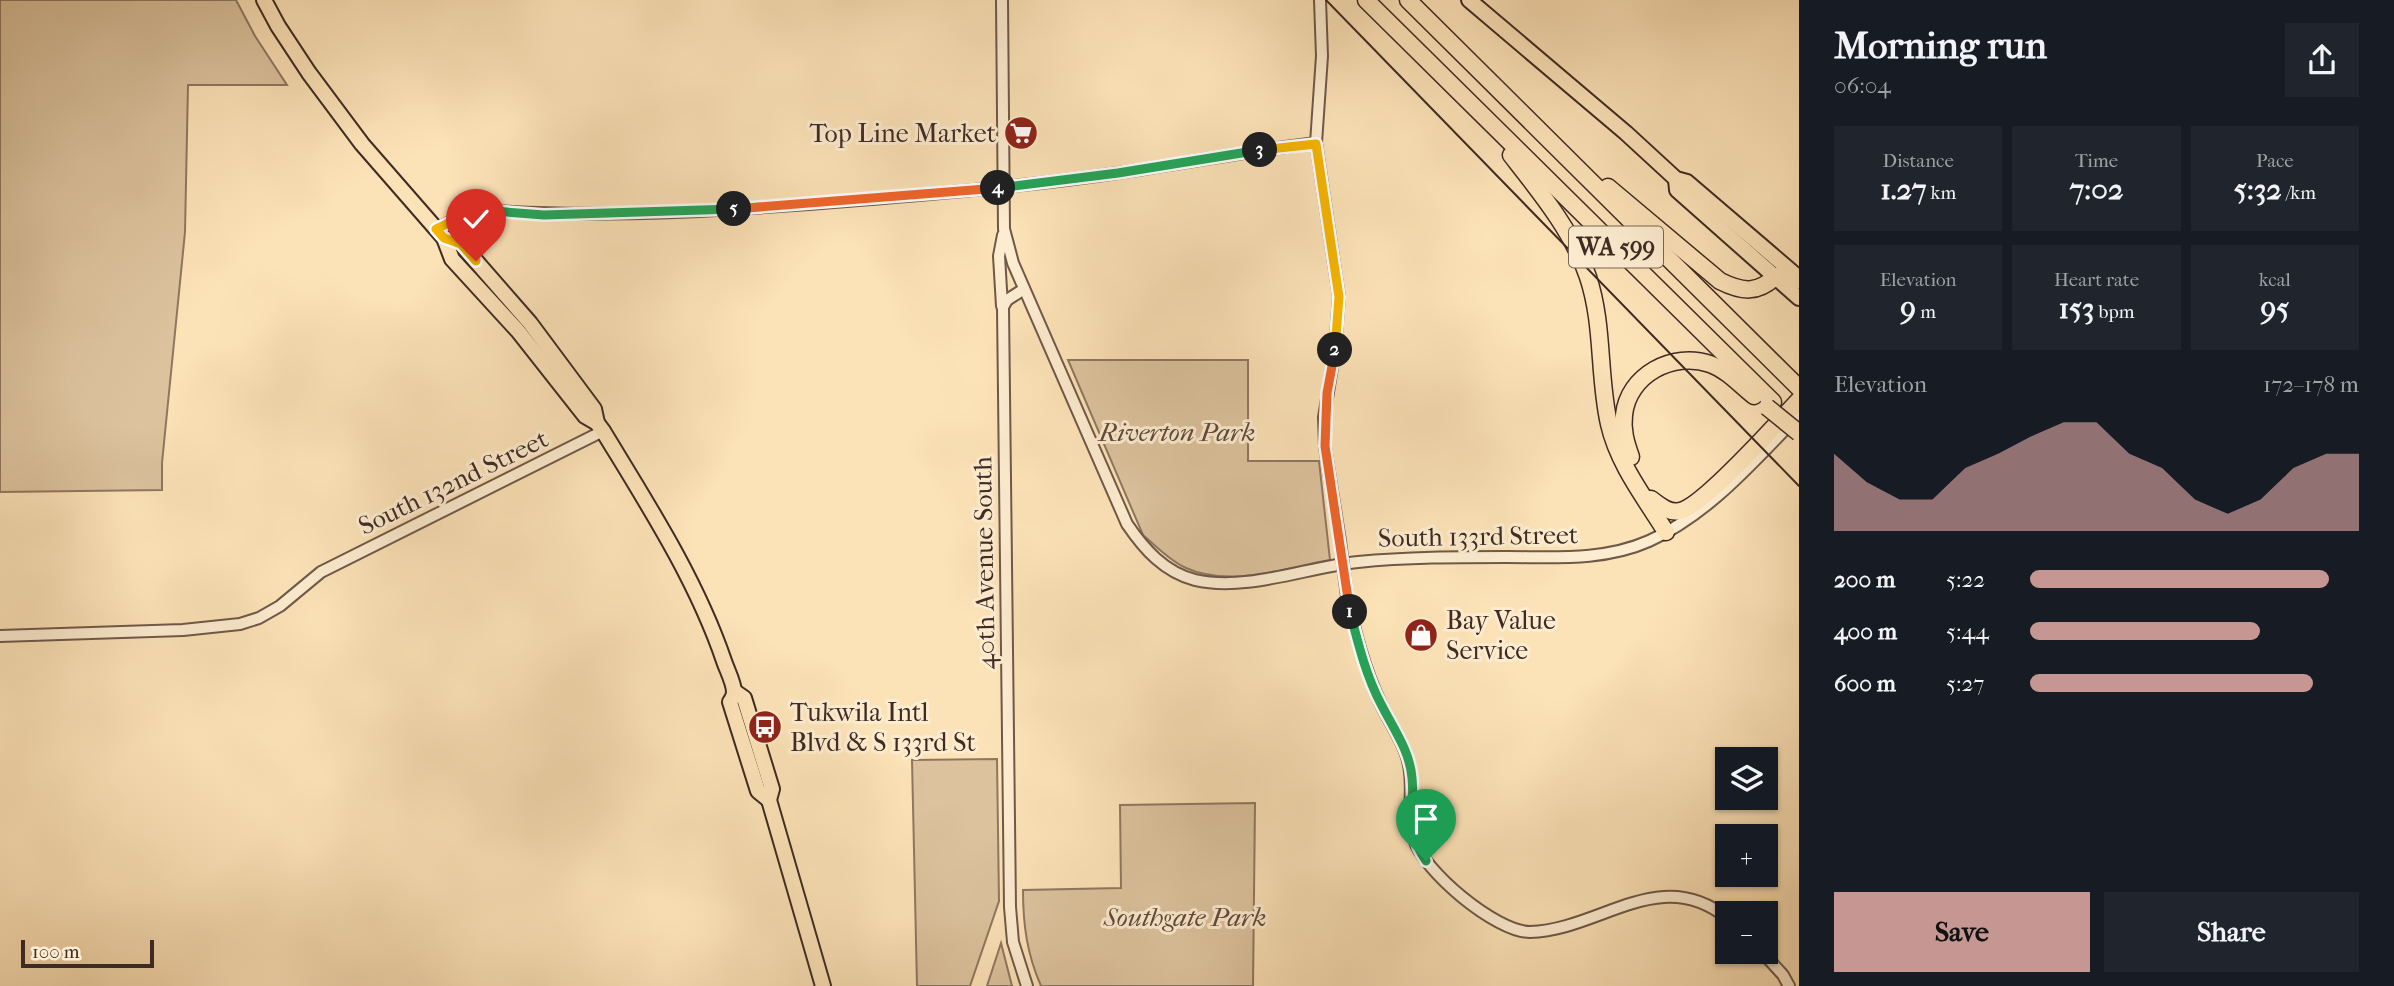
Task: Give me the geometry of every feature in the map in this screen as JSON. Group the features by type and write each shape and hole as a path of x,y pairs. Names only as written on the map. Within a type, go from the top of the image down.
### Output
{"highway":[{"name":"WA 599","path":"1366,0 1770,405"},
{"name":"WA 599","path":"1408,0 1795,384"},
{"path":"1458,91 1542,194 1587,274 1599,323 1606,410 1613,439 1634,481 1666,532"},
{"path":"1506,99 1720,281 1739,289 1753,290 1776,276 1799,279"},
{"path":"1666,532 1632,459 1623,426 1624,412 1632,391 1647,374 1675,362 1697,361 1710,364 1724,371 1770,405 1799,431"},
{"path":"1651,499 1666,510 1678,512 1689,508 1708,493 1799,400"}],"main road":[{"path":"264,0 309,74 362,144 440,234 452,259 518,331 585,416 600,427 666,535 695,590 718,644 734,691 730,702 758,791 769,800 823,986"},
{"path":"1469,0 1676,179 1687,183 1799,279"},
{"path":"1676,179 1677,190 1799,298"}],"street":[{"path":"1002,0 1004,229 1013,263 1024,289 1007,300 1003,307"},
{"path":"1320,0 1322,56 1316,144 1339,297 1335,349 1324,418 1325,446 1347,596 1356,636 1380,703 1403,744 1410,764 1413,835 1417,848 1446,881 1497,922 1517,930 1541,930 1566,925 1647,898 1662,896 1680,896 1701,901 1715,910"},
{"path":"440,234 470,212 480,210 544,215 688,212 785,206 1003,187 1118,173 1241,152 1316,144"},
{"name":"40th Avenue South","path":"1004,229 999,256 1003,307 1010,907 1013,942 1027,986"},
{"name":"South 133rd Street","path":"1024,289 1127,524 1152,556 1167,567 1194,580 1236,583 1358,562 1597,556 1630,548 1666,532 1707,505 1799,415"},
{"name":"South 132nd Street","path":"0,636 183,630 240,624 259,618 280,606 321,572 600,427"},
{"path":"1773,964 1789,986"}],"green space":[{"path":"0,0 236,0 255,36 287,85 188,85 185,232 162,463 162,490 0,492"},
{"name":"Riverton Park","path":"1068,360 1248,360 1248,461 1319,461 1330,560 1258,574 1221,576 1186,568 1169,557 1143,535"},
{"path":"997,759 999,901 970,986 917,986 912,760"},
{"name":"Southgate Park","path":"1255,803 1253,986 1041,986 1027,939 1023,890 1121,888 1120,805"},
{"path":"1001,943 1012,986 987,986"}],"tram line":[{"path":"1326,0 1799,486"}],"place":[{"name":"Top Line Market","path":"1021,133"},
{"name":"Bay Value Service","path":"1421,635"},
{"name":"Tukwila Intl Blvd & S 133rd St","path":"765,727"}],"route":[{"path":"476,261 461,244 444,238 436,229 470,212 480,210 544,215 688,212 785,206 1003,187 1118,173 1241,152 1316,144 1339,297 1335,349 1324,418 1325,446 1347,596 1366,668 1410,764 1413,835 1417,848 1426,861"}]}
